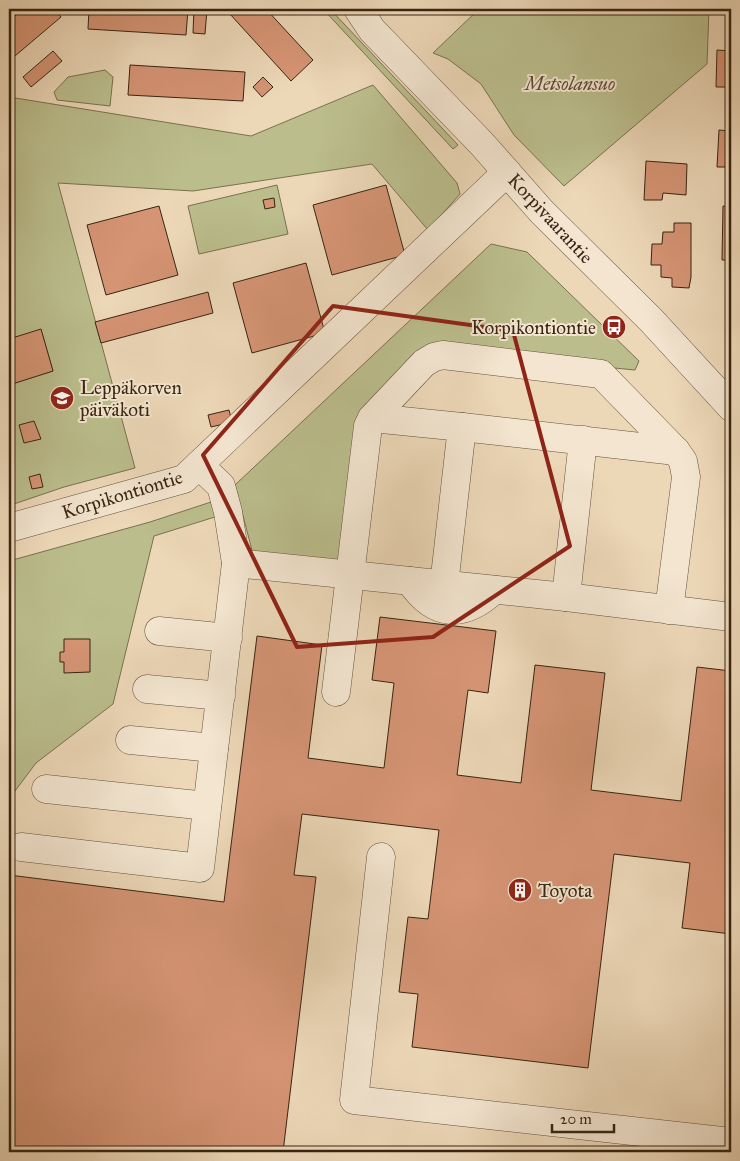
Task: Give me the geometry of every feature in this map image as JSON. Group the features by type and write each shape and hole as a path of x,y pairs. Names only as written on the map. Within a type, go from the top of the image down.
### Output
{"street":[{"name":"Korpivaarantie","path":"341,9 365,19 542,212 651,320 731,406"},
{"name":"Korpikontiontie","path":"9,528 184,479 507,172"},
{"path":"336,692 366,435 372,418 424,363 434,357 443,355 601,374 676,451 683,461 686,477 669,610"},
{"path":"372,418 676,451"},
{"path":"444,585 462,427"},
{"path":"566,597 583,440"},
{"path":"21,847 200,868 236,563 228,512 221,486 199,465"},
{"path":"236,563 566,597 731,617"},
{"path":"410,582 420,597 437,608 459,610 480,603 494,590"},
{"path":"159,630 228,638"},
{"path":"147,689 221,696"},
{"path":"130,740 214,748"},
{"path":"46,788 207,806"},
{"path":"381,857 354,1100 731,1142"}],"highlighted area":[{"path":"333,306 513,331 570,546 433,637 297,647 203,455"}],"green space":[{"path":"323,9 330,9 458,145 453,149"},
{"name":"Metsolansuo","path":"479,9 709,9 707,64 564,186 514,135 481,84 448,59 433,53"},
{"path":"105,70 113,77 110,106 57,100 54,92 68,77"},
{"path":"373,85 457,183 460,194 428,230 372,164 193,191 58,183 135,468 64,487 11,505 9,499 11,484 9,385 53,371 41,330 9,339 9,97 251,136"},
{"path":"277,185 288,234 199,254 188,206"},
{"path":"491,244 527,252 639,361 635,370 428,350 356,422 339,566 253,554 235,485"},
{"path":"211,502 218,516 154,536 113,704 36,763 9,799 9,561 150,522"}],"building":[{"path":"23,9 54,9 61,17 9,61 9,21"},
{"path":"89,9 188,9 186,35 88,29"},
{"path":"194,9 207,9 205,34 193,33"},
{"path":"234,9 266,9 313,60 291,81 229,13"},
{"path":"726,9 731,9 731,26 726,25"},
{"path":"717,50 731,51 731,87 716,87"},
{"path":"53,51 62,61 31,87 23,77"},
{"path":"130,65 245,72 243,101 128,95"},
{"path":"263,77 273,87 262,97 253,87"},
{"path":"719,130 731,131 731,167 717,167"},
{"path":"646,161 687,164 686,195 663,193 662,200 644,200"},
{"path":"386,185 405,255 332,275 313,205"},
{"path":"274,198 275,207 265,209 263,200"},
{"path":"159,206 178,275 106,295 87,225"},
{"path":"723,206 731,207 731,260 722,260"},
{"path":"674,223 691,223 691,277 689,288 672,287 672,278 661,277 661,265 651,265 652,244 662,244 663,232 674,232"},
{"path":"306,263 325,333 252,353 233,283"},
{"path":"208,292 213,313 101,343 95,322"},
{"path":"41,329 53,371 9,385 9,339"},
{"path":"229,410 232,422 211,427 208,415"},
{"path":"34,421 41,439 24,443 19,425"},
{"path":"40,474 43,487 32,489 29,477"},
{"name":"Toyota","path":"380,617 496,631 488,693 468,690 457,775 521,783 535,665 605,673 591,790 681,801 697,667 731,671 731,934 682,928 690,863 614,854 588,1068 412,1047 418,994 399,992 408,917 428,919 439,830 302,814 294,875 316,877 283,1152 9,1152 13,1114 9,1114 9,875 224,902 257,636 322,645 308,758 384,768 394,683 372,680"},
{"path":"64,639 90,639 90,672 64,673 64,662 60,662 60,652 64,652"}],"place":[{"name":"Korpikontiontie","path":"614,327"},
{"name":"Leppäkorven päiväkoti","path":"62,398"},
{"name":"Toyota","path":"520,890"}]}
